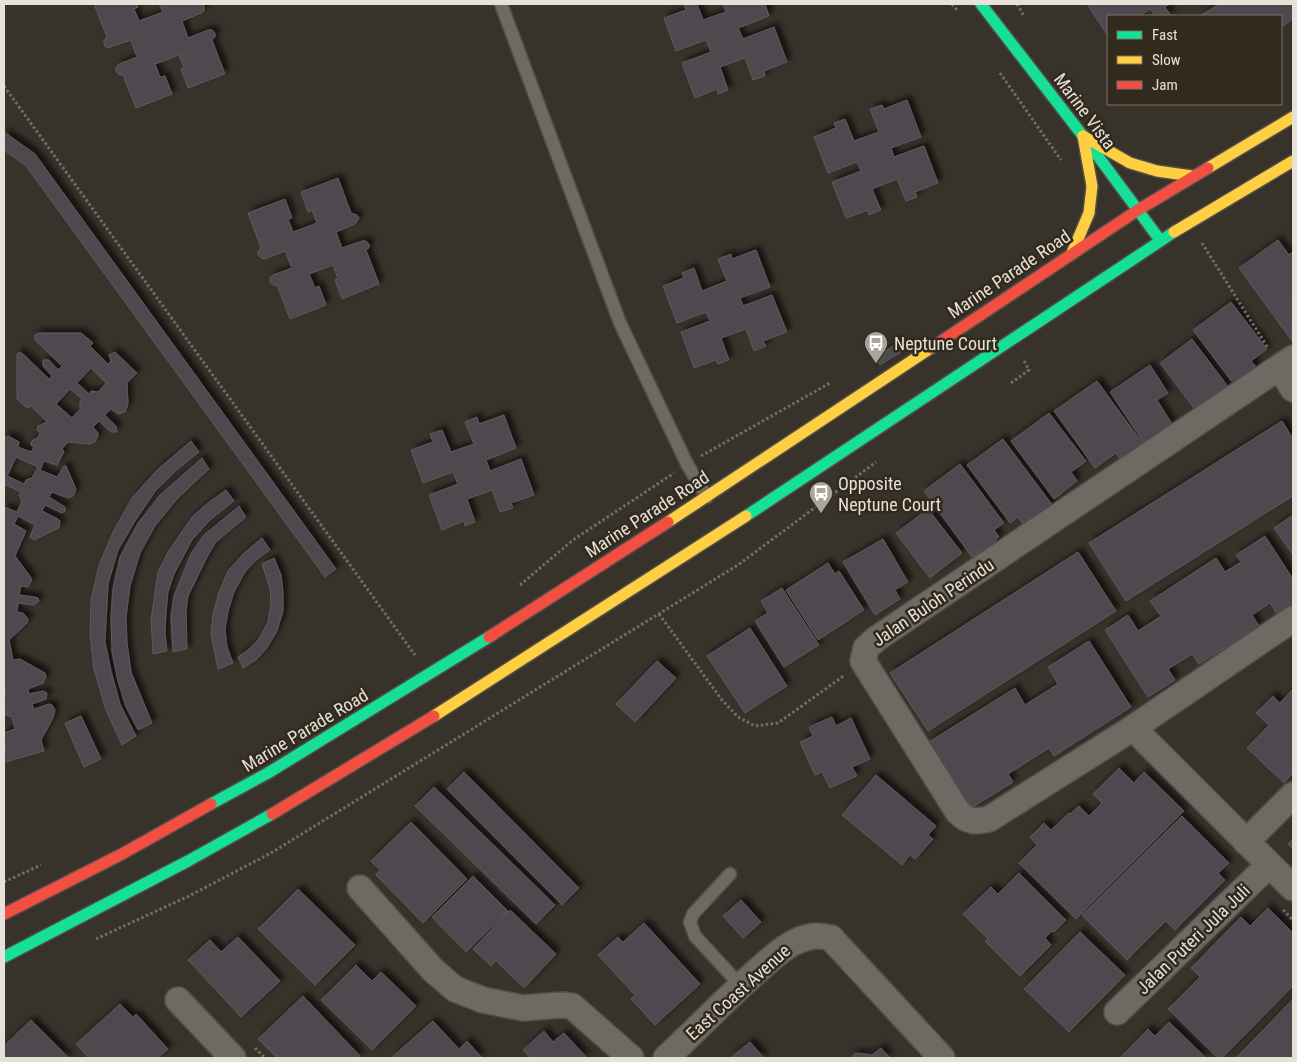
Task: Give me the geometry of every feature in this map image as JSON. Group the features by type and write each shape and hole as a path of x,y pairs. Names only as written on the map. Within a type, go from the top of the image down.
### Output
{"main road":[{"name":"Marine Vista","path":"981,4 1160,240"},
{"name":"Marine Parade Road","path":"4,914 122,854 268,773 449,662 707,496 1138,210 1293,117"},
{"path":"1083,136 1130,163 1157,172 1192,176"},
{"path":"1072,253 1089,213 1092,186 1083,136"},
{"path":"4,956 188,861 283,808 414,729 728,528 1160,240 1293,161"}],"street":[{"path":"1287,363 1293,388"},
{"name":"Jalan Buloh Perindu","path":"1287,363 876,639 866,648 863,658 866,669 958,812 963,818 972,821 988,818 1133,728 1293,620"},
{"path":"1133,728 1293,888"},
{"path":"1246,842 1293,796"},
{"name":"Jalan Puteri Jula Juli","path":"1117,1012 1269,865"},
{"path":"360,888 433,970 455,989 483,1000 523,1008 572,1006 631,1058"},
{"name":"East Coast Avenue","path":"666,1058 779,952 792,943 819,935 832,938 942,1058"},
{"path":"178,1000 233,1058"}],"lane":[{"path":"501,4 620,323 686,464 707,496"},
{"path":"730,874 692,914 690,922 695,936 741,986"}],"path":[{"path":"952,4 961,17"},
{"path":"1017,4 1027,20"},
{"path":"999,72 1065,166"},
{"path":"4,86 419,662"},
{"path":"1201,240 1287,363"},
{"path":"1011,383 1029,370 1022,357"},
{"path":"514,590 573,540 686,464 837,379"},
{"path":"659,614 722,700 738,717 755,726 778,722 846,674"},
{"path":"4,882 47,862"}],"building":[{"path":"94,4 137,4 138,7 134,9 139,21 163,12 159,4 204,4 204,11 182,21 188,38 208,30 212,30 215,33 215,37 212,40 225,74 188,88 181,69 184,68 179,55 155,64 160,77 165,76 172,94 136,108 123,75 119,75 116,71 116,67 119,64 137,57 131,40 107,48 104,45 104,40 107,37"},
{"path":"684,4 697,4 703,20 726,12 723,4 765,4 769,16 738,28 743,39 774,27 787,62 764,71 765,76 753,80 745,58 720,67 728,90 718,94 717,89 695,98 682,63 711,52 706,40 676,51 664,18 686,10"},
{"path":"1087,4 1170,4 1165,7 1170,15 1155,15 1150,9 1141,15 1107,15 1107,34"},
{"path":"1219,4 1293,4 1293,19 1282,26 1282,15 1202,15"},
{"path":"907,100 921,137 891,148 894,157 924,146 938,183 915,192 917,197 906,201 897,179 872,189 881,210 869,215 868,210 846,218 832,182 861,171 857,162 828,173 814,137 836,128 834,123 845,119 854,141 879,132 870,109 882,105 884,109"},
{"path":"4,132 35,154 336,569 325,577 26,166 4,150"},
{"path":"338,178 351,213 359,218 355,224 336,232 342,248 366,241 369,244 369,248 366,250 379,284 342,299 335,280 338,279 333,265 309,274 315,288 319,286 326,305 290,319 277,285 273,285 270,282 270,278 292,268 285,251 265,259 258,255 258,251 261,248 248,213 285,199 292,218 288,219 293,232 317,223 312,210 308,212 301,192"},
{"path":"1278,240 1289,255 1293,252 1292,341 1239,268"},
{"path":"756,250 770,287 740,298 743,306 772,295 787,332 763,341 766,346 754,351 746,329 721,338 729,360 718,364 716,360 694,368 681,332 710,321 706,312 677,323 663,286 684,278 682,273 694,268 702,291 727,281 718,259 731,254 732,259"},
{"path":"1231,302 1267,349 1251,361 1259,370 1236,387 1193,330"},
{"path":"39,333 81,333 93,343 90,346 108,364 111,361 109,355 115,352 137,373 127,383 128,404 125,412 118,414 111,409 105,415 116,426 117,432 111,432 99,421 93,427 98,433 95,442 90,444 68,442 62,449 64,452 57,465 44,461 40,470 57,477 64,466 66,466 76,489 73,496 68,498 52,492 49,497 65,507 65,511 62,513 45,505 42,511 60,521 59,528 34,540 30,537 35,525 18,516 14,524 26,531 15,556 32,579 28,587 21,586 19,595 35,597 39,601 34,605 18,603 17,612 23,613 28,619 27,623 9,640 13,660 20,659 45,673 46,677 43,683 28,689 29,694 43,691 47,693 46,699 32,704 34,709 49,704 55,710 53,718 41,740 44,751 5,762 4,733 15,729 12,717 6,715 4,711 4,697 6,693 4,684 4,507 17,512 22,501 19,495 21,492 4,484 4,438 8,436 19,442 18,447 31,452 34,447 31,445 31,442 37,439 40,433 37,430 38,426 47,422 31,406 27,408 17,399 17,355 19,352 49,379 52,376 43,366 43,360 49,360 58,370 62,366 35,340 35,335","holes":["91,368 106,383 98,392 91,391 89,394 77,383","70,389 82,399 80,409 72,418 56,404","16,457 38,467 32,478 26,480 24,484 7,476"]},
{"path":"1192,339 1229,388 1197,412 1160,363"},
{"path":"897,343 903,351 880,365 875,358"},
{"path":"1150,365 1168,393 1157,400 1172,424 1144,443 1110,392"},
{"path":"1097,381 1146,448 1124,464 1116,453 1095,468 1054,411"},
{"path":"1049,413 1086,461 1071,472 1077,481 1054,499 1011,441"},
{"path":"504,415 516,448 486,460 490,471 521,459 534,495 511,503 513,508 500,512 492,490 467,499 475,522 465,526 464,521 442,530 429,495 458,484 453,472 423,483 411,450 433,442 430,434 442,430 451,452 474,444 465,422 477,417 479,424"},
{"path":"1282,421 1293,439 1293,496 1126,601 1089,543"},
{"path":"1003,439 1053,506 1025,527 1018,517 1010,523 967,465"},
{"path":"191,441 199,452 156,490 118,550 108,584 105,642 120,704 136,736 122,745 106,710 94,669 90,634 91,600 99,565 114,530 132,498 157,470"},
{"path":"202,458 209,469 178,498 155,526 140,553 130,586 126,617 131,672 152,723 138,730 126,707 112,652 111,616 113,589 120,557 138,523 160,495"},
{"path":"960,464 1004,523 994,530 999,537 995,541 999,547 985,557 981,551 972,557 924,491"},
{"path":"226,490 234,501 210,520 192,540 174,574 168,592 166,612 165,633 167,651 153,654 151,620 158,572 168,552 192,517"},
{"path":"239,506 246,517 216,542 188,596 186,611 187,649 173,652 171,617 174,596 191,554 204,535"},
{"path":"928,509 962,553 930,578 896,533"},
{"path":"1293,515 1293,555 1274,528"},
{"path":"1265,536 1293,579 1293,604 1277,614 1270,603 1252,615 1259,626 1199,664 1192,654 1168,669 1175,680 1148,697 1105,630 1128,615 1138,631 1161,616 1150,601 1216,558 1225,572 1241,562 1236,555"},
{"path":"262,538 270,550 256,560 245,572 234,592 228,611 225,629 227,647 233,663 218,669 211,634 213,614 219,592 228,571 244,553"},
{"path":"883,539 908,582 895,590 900,599 875,615 843,562"},
{"path":"1078,552 1116,611 928,731 890,673"},
{"path":"274,558 281,575 283,611 277,631 267,648 257,659 243,668 238,657 258,640 268,622 271,604 270,588 262,564"},
{"path":"828,563 835,574 839,571 864,610 818,640 786,590"},
{"path":"782,588 819,645 784,667 755,621 768,613 761,601"},
{"path":"750,628 787,686 745,713 707,656"},
{"path":"1089,641 1131,707 1054,756 1049,748 1008,774 1013,782 971,808 929,742 1015,688 1025,705 1058,684 1048,667"},
{"path":"657,661 676,678 635,722 616,704"},
{"path":"1293,689 1293,773 1284,783 1247,748 1269,725 1256,713 1273,696 1280,703"},
{"path":"81,716 101,759 84,767 65,723"},
{"path":"832,717 836,726 851,718 870,759 852,767 857,776 830,788 822,772 815,775 800,742 813,736 809,727"},
{"path":"1119,768 1134,783 1144,772 1184,811 1076,919 1019,863 1037,845 1030,837 1044,823 1051,830 1079,806 1089,816 1102,803 1093,794"},
{"path":"464,772 579,888 562,905 447,789"},
{"path":"876,775 936,826 928,835 933,839 915,859 910,855 902,865 842,815"},
{"path":"434,787 555,905 536,924 415,806"},
{"path":"1182,816 1229,863 1218,873 1225,880 1175,930 1166,921 1127,960 1082,915"},
{"path":"411,822 467,879 423,923 376,875 380,870 371,861"},
{"path":"1293,839 1293,849 1288,844"},
{"path":"1019,873 1066,920 1045,938 1051,945 1020,976 985,941 988,939 963,914 991,887 998,894"},
{"path":"473,876 508,911 466,952 432,917"},
{"path":"298,889 355,945 315,985 258,929"},
{"path":"741,900 761,922 743,938 723,916"},
{"path":"1268,908 1293,933 1293,986 1222,1058 1218,1058 1168,1009 1200,977 1191,968 1241,917 1250,926"},
{"path":"510,910 556,954 524,988 496,961 491,966 473,949"},
{"path":"644,923 700,984 655,1025 631,999 635,995 598,955 618,937 623,942"},
{"path":"1080,932 1125,975 1069,1032 1024,989"},
{"path":"238,937 280,981 241,1017 188,960 210,940 221,952"},
{"path":"356,965 372,981 381,972 416,1006 372,1050 321,1000"},
{"path":"303,996 360,1056 358,1058 277,1058 258,1039"},
{"path":"1293,999 1293,1058 1236,1058"},
{"path":"120,1004 133,1017 136,1014 168,1049 157,1058 89,1058 76,1044"},
{"path":"31,1020 69,1058 4,1058 4,1046"},
{"path":"433,1021 459,1049 467,1041 482,1058 391,1058"},
{"path":"1169,1022 1206,1058 1120,1058 1148,1029 1155,1036"},
{"path":"544,1031 553,1042 564,1033 587,1058 530,1058 523,1050"},
{"path":"750,1042 764,1058 730,1058"},
{"path":"881,1048 890,1058 850,1058 856,1053 872,1055"}],"traffic: fast":[{"path":"981,4 1160,240"},
{"path":"746,516 1174,232"},
{"path":"211,804 268,773 489,637"},
{"path":"4,957 188,861 272,814"}],"traffic: slow":[{"path":"1208,168 1293,117"},
{"path":"1083,136 1130,163 1157,171 1192,176"},
{"path":"1072,253 1089,213 1092,186 1083,136"},
{"path":"1174,232 1293,161"},
{"path":"668,522 931,348"},
{"path":"434,716 746,516"}],"traffic: jam":[{"path":"931,348 1138,210 1208,168"},
{"path":"489,637 668,522"},
{"path":"272,814 434,716"},
{"path":"4,914 122,854 211,804"}],"place":[{"name":"Neptune Court","path":"876,364"},
{"name":"Opposite Neptune Court","path":"821,514"}]}
